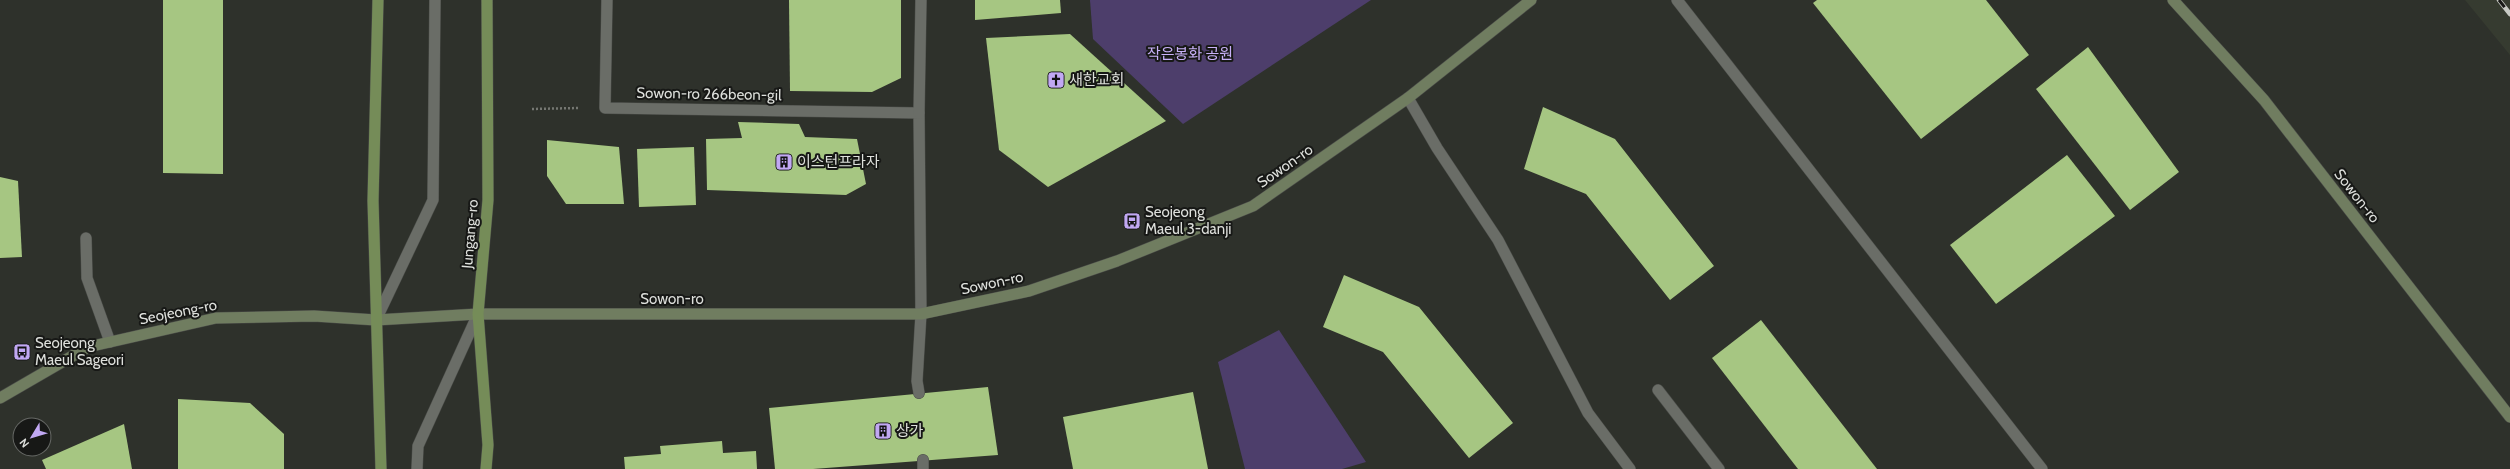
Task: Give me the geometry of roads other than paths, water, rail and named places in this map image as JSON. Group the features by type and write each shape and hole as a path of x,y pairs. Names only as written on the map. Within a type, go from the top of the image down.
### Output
{"main road":[{"path":"378,0 373,201 381,469"},
{"name":"Jungang-ro","path":"486,469 488,445 478,314 488,200 487,0"},
{"name":"Sowon-ro","path":"376,320 478,314 921,314 1029,291 1117,261 1253,206 1408,98 1531,0"},
{"name":"Sowon-ro","path":"2173,0 2264,100 2510,417"},
{"name":"Seojeong-ro","path":"0,398 88,347 216,318 314,316 376,320"}],"street":[{"path":"376,320 433,200 436,0"},
{"name":"Sowon-ro 266beon-gil","path":"607,0 605,108 919,113"},
{"path":"919,393 917,381 921,314 919,113 921,0"},
{"path":"1677,0 2042,469"},
{"path":"1408,98 1437,148 1498,240 1588,413 1630,469"},
{"path":"86,238 87,278 110,342"},
{"path":"417,469 418,446 478,314"},
{"path":"1658,390 1719,469"}],"railway":[{"path":"2499,0 2510,14"}],"place":[{"name":"새한교회","path":"1056,80"},
{"name":"이스턴프라자","path":"784,162"},
{"name":"Seojeong Maeul 3-danji","path":"1132,221"},
{"name":"Seojeong Maeul Sageori","path":"22,352"},
{"name":"상가","path":"883,431"}],"park label":[{"name":"작은봉화 공원","path":"1190,54"}]}
